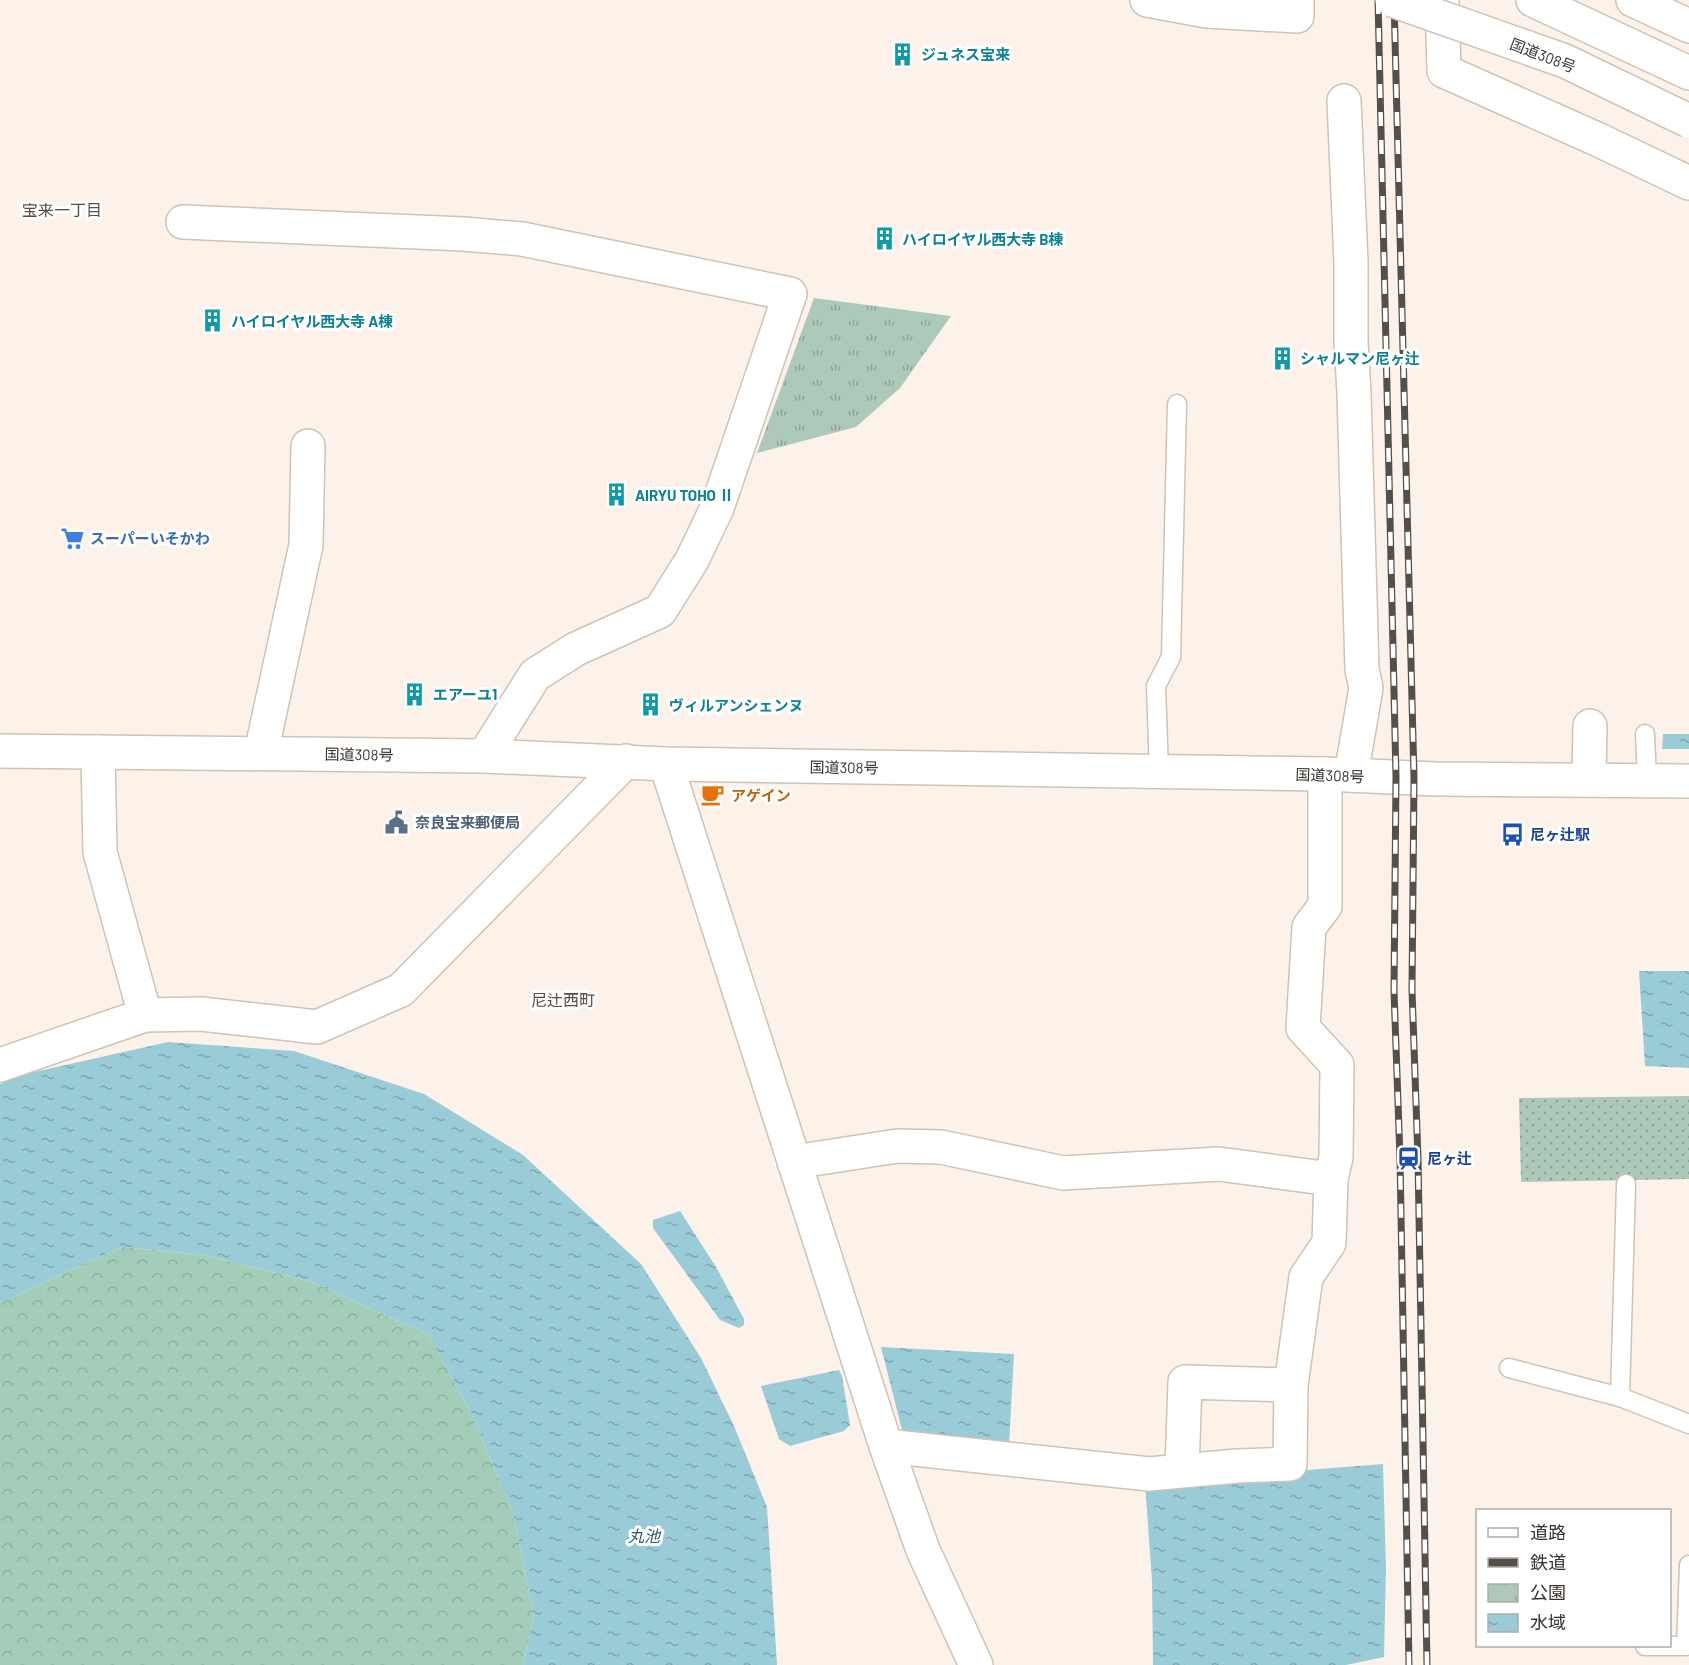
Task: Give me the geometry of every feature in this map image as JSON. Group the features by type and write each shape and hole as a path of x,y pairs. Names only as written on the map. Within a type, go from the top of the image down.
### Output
{"main road":[{"path":"1147,0 1207,11 1297,16 1297,0"},
{"name":"国道308号","path":"1392,0 1564,61 1689,122"},
{"path":"1442,0 1444,71 1689,183"},
{"path":"1533,0 1689,73"},
{"path":"1633,0 1689,26"},
{"path":"886,1446 1149,1474 1290,1464 1291,1385 1306,1277 1329,1243 1331,1179 1336,1157 1337,1065 1303,1028 1309,927 1325,906 1338,774 1366,688 1362,669 1344,101"},
{"path":"183,222 464,234 522,239 790,294 717,508 692,560 660,611 576,649 535,675 484,756"},
{"path":"261,753 306,545 308,446"},
{"path":"1589,779 1590,726"},
{"name":"国道308号","path":"0,751 484,756 666,764 1338,774 1436,779 1689,781"},
{"path":"98,752 100,852 146,1015"},
{"path":"0,1065 146,1015 201,1014 317,1027 401,990 626,761"},
{"path":"666,764 886,1446 923,1550 976,1665"},
{"path":"794,1162 897,1146 941,1147 1063,1173 1219,1164 1331,1179"},
{"path":"1182,1470 1185,1382 1291,1385"}],"lane":[{"path":"1159,772 1156,686 1171,657 1177,404"},
{"path":"1645,734 1647,780"},
{"path":"1620,1397 1626,1184"},
{"path":"1509,1368 1620,1397 1689,1424"},
{"path":"1671,1646 1686,1646 1689,1565"}],"green space":[{"path":"814,298 951,316 900,388 856,427 757,453"},
{"path":"1689,1096 1689,1179 1521,1182 1519,1098"},
{"path":"122,1247 205,1255 312,1282 429,1335 472,1415 513,1513 534,1617 523,1665 0,1665 0,1303"}],"water":[{"path":"1663,734 1689,734 1689,749 1662,749"},
{"path":"1639,971 1689,971 1689,1068 1645,1066"},
{"name":"丸池","path":"168,1042 294,1051 424,1094 523,1155 641,1264 701,1358 734,1426 767,1507 777,1665 523,1665 534,1617 513,1513 472,1415 429,1335 312,1282 205,1255 122,1247 0,1303 0,1084 21,1075"},
{"path":"680,1211 716,1267 744,1319 744,1325 739,1328 720,1320 653,1228 653,1220"},
{"path":"881,1347 1014,1354 1009,1445 903,1434"},
{"path":"839,1370 850,1425 844,1431 790,1446 779,1439 761,1386"},
{"path":"1383,1464 1386,1569 1384,1657 1346,1665 1153,1665 1152,1581 1145,1483"}],"railway":[{"path":"1378,0 1396,777 1394,991 1400,1158 1409,1665"},
{"path":"1394,0 1414,778 1412,990 1418,1159 1427,1665"}],"place":[{"name":"ジュネス宝来","path":"903,54"},
{"name":"ハイロイヤル西大寺 B棟","path":"884,239"},
{"name":"ハイロイヤル西大寺 A棟","path":"213,321"},
{"name":"シャルマン尼ヶ辻","path":"1282,358"},
{"name":"AIRYU TOHO Ⅱ","path":"617,495"},
{"name":"スーパーいそかわ","path":"72,538"},
{"name":"エアーユ1","path":"415,694"},
{"name":"ヴィルアンシェンヌ","path":"651,705"},
{"name":"アゲイン","path":"713,795"},
{"name":"奈良宝来郵便局","path":"397,822"},
{"name":"尼ヶ辻駅","path":"1512,834"},
{"name":"尼ヶ辻","path":"1409,1158"}],"district":[{"name":"宝来一丁目","path":"62,209"},
{"name":"尼辻西町","path":"563,999"}]}
